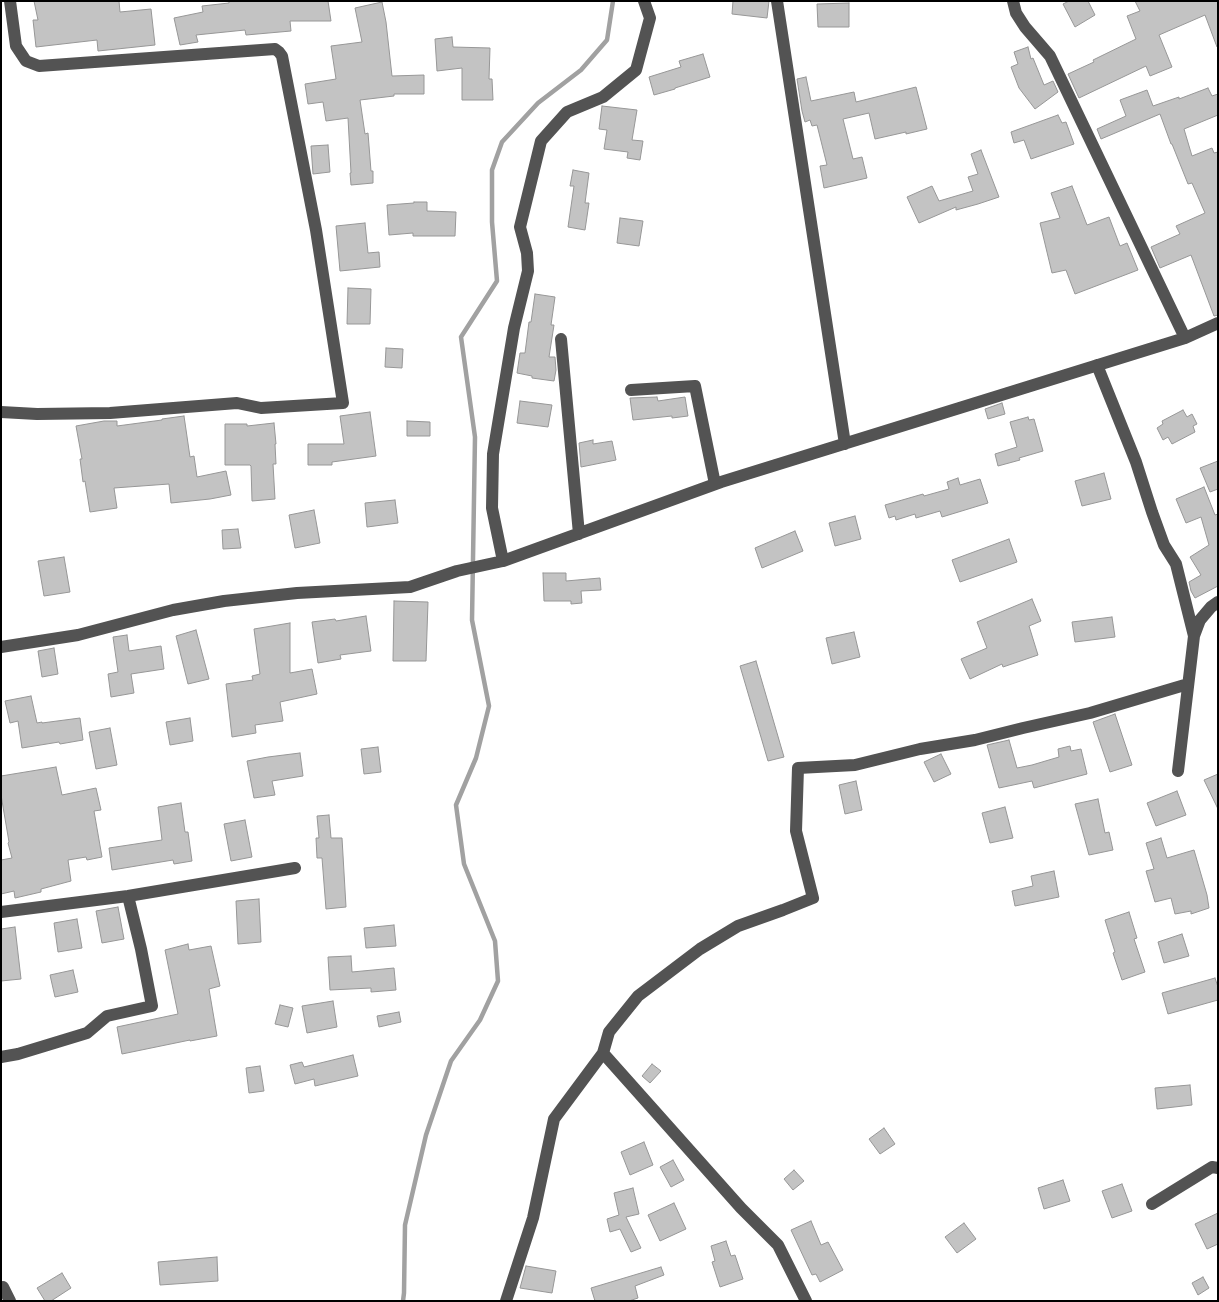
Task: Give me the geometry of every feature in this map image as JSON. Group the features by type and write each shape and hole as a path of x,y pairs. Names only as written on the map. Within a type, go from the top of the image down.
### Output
{"street":[{"path":"1,412 37,414 100,413 237,403 261,408 343,403 316,230 282,56 279,52 275,49 39,66 26,61 16,46 10,1"},
{"path":"503,561 492,508 493,454 514,328 528,271 527,253 520,227 542,141 567,112 603,97 636,70 650,18 644,1"},
{"path":"776,1 845,444"},
{"path":"1013,1 1016,13 1025,27 1050,56 1184,338"},
{"path":"1,647 78,635 173,610 224,601 297,593 410,587 457,571 503,561 715,484 1184,338 1218,323"},
{"path":"561,339 579,534"},
{"path":"1097,365 1136,462 1164,544 1176,564 1194,636"},
{"path":"631,390 695,386 715,484"},
{"path":"1178,771 1194,636 1200,620 1218,602"},
{"path":"506,1301 533,1218 554,1119 603,1053 609,1032 638,996 700,949 738,926 813,898 796,831 798,768 855,765 920,749 975,740 1090,714 1188,684"},
{"path":"1,912 128,896 295,868"},
{"path":"1,1057 18,1054 88,1033 107,1016 152,1006 128,896"},
{"path":"603,1053 741,1208 778,1245 806,1301"},
{"path":"1152,1204 1212,1167 1218,1168"},
{"path":"3,1287 10,1301"}],"building":[{"path":"34,1 119,1 120,12 151,9 155,45 98,51 97,40 36,47 33,20 38,20"},
{"path":"229,1 328,1 331,21 290,21 291,31 246,35 245,30 196,35 198,42 180,45 174,18 203,12 202,6 229,3"},
{"path":"733,1 769,1 767,18 732,14"},
{"path":"1069,1 1088,1 1095,15 1075,27 1063,4"},
{"path":"1135,1 1218,1 1218,47 1205,15 1159,35 1172,67 1150,76 1146,66 1079,98 1068,74 1136,39 1127,16 1140,11"},
{"path":"382,2 392,76 424,75 424,94 394,94 394,96 360,100 365,134 368,133 373,183 351,185 348,118 326,121 323,102 308,104 305,84 336,79 331,46 362,42 355,8"},
{"path":"849,3 849,27 818,27 817,4"},
{"path":"452,37 453,47 490,48 489,79 492,79 493,100 462,100 462,68 437,71 435,39"},
{"path":"1028,47 1031,59 1033,58 1044,85 1053,81 1058,92 1035,109 1019,88 1011,67 1018,64 1014,52"},
{"path":"703,54 710,77 654,95 649,77 681,67 679,61"},
{"path":"806,77 811,101 854,92 856,102 916,87 927,129 875,139 869,113 843,119 853,159 862,157 867,178 824,188 820,166 827,165 817,125 812,126 810,120 805,122 802,111 797,79"},
{"path":"1208,88 1212,96 1218,94 1218,115 1184,129 1192,156 1212,148 1214,153 1218,152 1218,315 1214,316 1191,255 1160,268 1151,247 1180,234 1176,226 1205,213 1192,183 1188,184 1160,114 1101,139 1097,129 1126,116 1120,100 1147,90 1153,106"},
{"path":"602,106 637,110 632,140 643,141 640,160 627,158 628,152 604,149 607,130 599,129"},
{"path":"1058,115 1062,123 1066,122 1074,144 1031,159 1024,140 1014,143 1011,132"},
{"path":"328,145 330,172 313,174 311,146"},
{"path":"981,150 999,197 956,210 956,207 919,223 907,197 932,186 939,201 973,191 968,177 978,174 971,154"},
{"path":"573,170 589,173 585,203 589,203 585,230 568,227 574,186 570,186"},
{"path":"1072,186 1087,225 1109,217 1120,246 1127,243 1138,270 1075,294 1066,270 1052,273 1040,223 1060,218 1051,193"},
{"path":"427,202 427,211 456,212 455,236 413,236 413,233 389,235 387,205"},
{"path":"620,218 643,221 639,246 617,243"},
{"path":"365,223 368,253 379,252 380,267 340,271 336,226"},
{"path":"348,288 371,289 370,324 347,324"},
{"path":"535,294 555,297 551,325 554,325 549,357 555,357 556,370 554,381 532,378 532,376 517,373 520,353 525,353"},
{"path":"386,348 403,349 402,368 385,367"},
{"path":"657,397 658,401 685,397 688,416 633,420 630,398"},
{"path":"520,401 552,405 548,427 517,423"},
{"path":"1002,403 1005,414 988,419 985,409"},
{"path":"1183,410 1187,417 1192,414 1197,424 1193,426 1195,432 1172,444 1168,437 1163,440 1157,428 1163,424 1162,421"},
{"path":"370,412 376,456 332,462 332,465 308,465 308,444 344,444 340,416"},
{"path":"184,416 190,457 194,456 197,477 226,471 231,495 171,503 169,484 114,488 117,508 90,512 85,481 83,482 80,459 82,459 76,426 104,421 117,421 117,426"},
{"path":"1028,417 1029,420 1034,419 1043,451 998,466 995,454 1017,447 1010,422"},
{"path":"407,421 430,422 430,436 407,436"},
{"path":"274,423 276,444 276,464 273,464 275,499 252,501 251,466 225,465 225,424 247,424 247,426"},
{"path":"593,440 593,444 612,441 616,460 581,467 579,443"},
{"path":"1218,461 1218,489 1210,492 1200,468"},
{"path":"1104,473 1111,499 1082,506 1075,481"},
{"path":"958,478 960,485 980,479 988,503 942,517 940,511 916,518 915,514 896,520 895,516 889,518 885,505 949,489 947,482"},
{"path":"1204,487 1215,515 1218,514 1218,586 1195,598 1189,582 1201,575 1190,557 1209,545 1201,517 1186,523 1176,499"},
{"path":"395,500 398,523 367,527 365,503"},
{"path":"314,510 320,543 295,548 289,515"},
{"path":"855,516 861,539 835,546 829,523"},
{"path":"238,529 241,548 223,549 222,530"},
{"path":"795,531 803,551 762,568 755,548"},
{"path":"1009,539 1017,562 960,582 952,560"},
{"path":"64,557 70,592 44,596 38,561"},
{"path":"543,573 566,573 566,581 600,578 601,590 581,591 582,603 571,604 571,601 544,601"},
{"path":"1032,599 1041,621 1029,626 1038,655 1003,667 1002,664 970,679 961,659 987,648 977,622"},
{"path":"394,601 428,602 426,661 393,661"},
{"path":"366,616 371,651 340,655 341,659 318,663 312,622 335,619 336,621"},
{"path":"1112,617 1115,637 1075,642 1072,622"},
{"path":"290,623 290,673 312,669 317,694 280,702 283,721 255,725 256,733 232,737 226,684 253,680 252,676 260,674 254,629"},
{"path":"196,630 209,679 188,684 176,636"},
{"path":"854,632 860,657 832,664 826,638"},
{"path":"127,635 129,651 161,646 164,669 131,674 134,693 111,697 108,674 118,672 113,637"},
{"path":"54,648 58,674 42,677 38,651"},
{"path":"756,661 784,757 768,761 740,666"},
{"path":"31,696 37,723 80,718 83,740 22,748 18,721 10,723 5,701"},
{"path":"1115,714 1132,765 1110,772 1093,722"},
{"path":"190,718 193,741 170,745 166,722"},
{"path":"110,728 117,765 96,769 89,732"},
{"path":"1009,740 1017,768 1059,757 1058,749 1070,746 1071,751 1081,749 1087,774 1034,788 1032,781 999,788 987,745"},
{"path":"378,747 381,772 364,774 361,749"},
{"path":"300,753 303,776 272,781 275,795 254,798 247,761"},
{"path":"941,754 951,774 934,782 924,762"},
{"path":"56,767 62,795 96,788 101,810 94,811 102,857 87,860 86,857 68,860 71,881 41,889 41,892 15,898 14,891 1,894 1,860 12,858 1,795 1,776"},
{"path":"1218,774 1218,809 1204,780"},
{"path":"856,781 862,810 845,814 839,785"},
{"path":"1177,791 1186,815 1156,826 1147,803"},
{"path":"1098,799 1105,833 1109,832 1113,850 1089,855 1075,804"},
{"path":"181,803 192,861 174,864 173,860 112,870 109,848 162,840 158,807"},
{"path":"1005,807 1013,838 990,843 982,813"},
{"path":"329,815 331,838 342,838 346,907 326,909 322,858 317,858 316,838 319,838 317,816"},
{"path":"245,820 252,857 231,861 224,824"},
{"path":"1161,838 1167,858 1194,850 1209,908 1191,914 1191,911 1175,914 1171,898 1155,902 1146,871 1154,869 1146,843"},
{"path":"1054,871 1059,897 1015,906 1012,891 1033,886 1031,876"},
{"path":"259,899 261,942 238,944 236,901"},
{"path":"118,907 124,939 102,943 96,911"},
{"path":"1129,912 1137,938 1134,939 1145,972 1122,980 1105,920"},
{"path":"77,919 82,948 58,952 54,923"},
{"path":"394,925 396,946 366,948 364,928"},
{"path":"15,927 21,979 1,981 1,929"},
{"path":"1182,934 1189,956 1164,963 1158,942"},
{"path":"188,944 189,950 211,946 220,986 209,989 217,1036 122,1054 117,1027 178,1014 165,950"},
{"path":"351,956 352,972 394,968 396,990 371,992 371,988 330,990 328,957"},
{"path":"73,970 78,992 55,997 50,975"},
{"path":"1215,978 1218,987 1218,1000 1168,1014 1162,993"},
{"path":"333,1001 337,1027 307,1033 302,1006"},
{"path":"280,1005 293,1008 288,1027 275,1024"},
{"path":"399,1012 401,1022 379,1027 377,1016"},
{"path":"353,1055 358,1076 315,1086 314,1079 295,1084 290,1065 302,1062 304,1067"},
{"path":"652,1064 661,1071 650,1083 642,1076"},
{"path":"260,1066 264,1091 249,1093 246,1068"},
{"path":"1190,1085 1192,1105 1157,1109 1155,1088"},
{"path":"884,1128 895,1144 880,1154 869,1139"},
{"path":"644,1142 653,1165 630,1175 621,1152"},
{"path":"673,1160 684,1180 671,1187 660,1167"},
{"path":"794,1170 804,1181 793,1190 784,1179"},
{"path":"1063,1180 1070,1201 1044,1209 1038,1188"},
{"path":"1122,1184 1132,1211 1112,1218 1102,1191"},
{"path":"633,1188 639,1214 626,1217 641,1248 631,1252 620,1229 610,1232 607,1219 619,1215 614,1193"},
{"path":"674,1203 686,1229 660,1241 648,1215"},
{"path":"1218,1213 1218,1244 1207,1249 1195,1224"},
{"path":"811,1221 821,1245 828,1242 843,1270 820,1282 816,1274 812,1275 791,1230"},
{"path":"964,1223 976,1239 957,1253 945,1237"},
{"path":"726,1241 731,1256 735,1255 743,1279 720,1287 712,1262 715,1261 711,1246"},
{"path":"217,1257 218,1281 160,1285 158,1262"},
{"path":"526,1266 556,1271 552,1293 520,1288"},
{"path":"661,1267 664,1275 635,1286 638,1298 629,1301 595,1301 591,1288"},
{"path":"62,1273 71,1288 51,1301 45,1301 37,1288"},
{"path":"1203,1277 1209,1288 1198,1295 1192,1283"}],"waterway":[{"path":"403,1301 405,1225 426,1135 451,1061 480,1020 498,981 495,941 464,864 456,805 476,758 489,706 472,620 475,437 461,337 497,281 492,222 492,170 502,142 538,103 581,70 607,40 613,1"}]}
